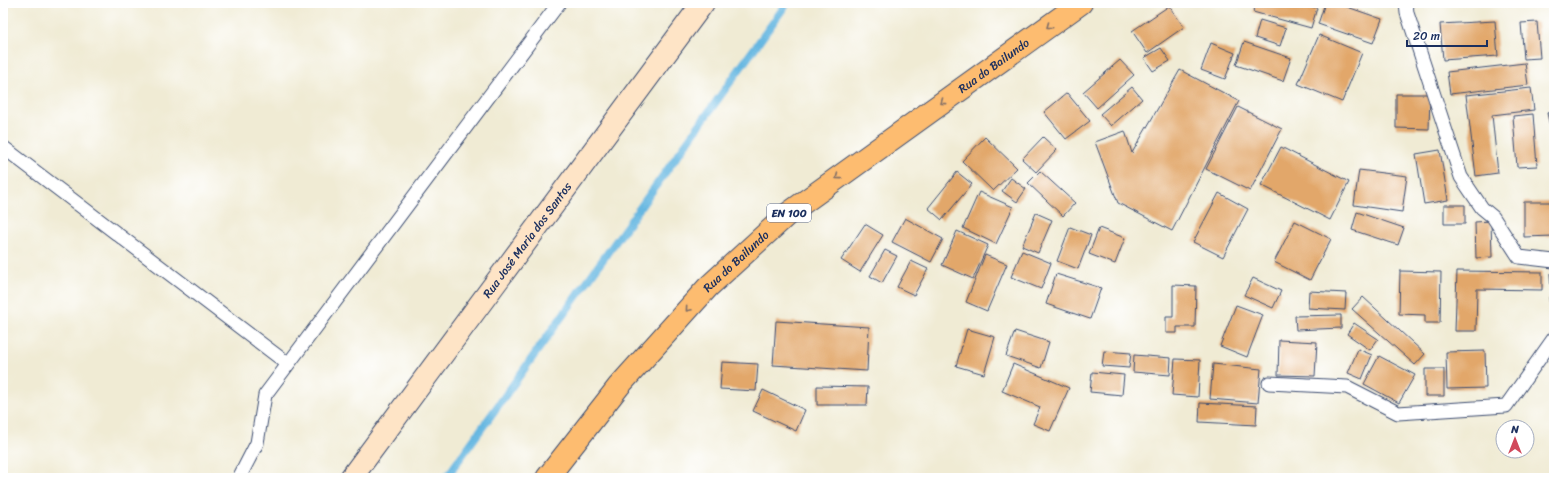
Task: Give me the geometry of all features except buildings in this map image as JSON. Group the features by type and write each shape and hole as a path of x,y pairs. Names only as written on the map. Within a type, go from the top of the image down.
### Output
{"main road":[{"name":"Rua do Bailundo","path":"547,478 619,386 708,286 789,212 1081,3"}],"street":[{"name":"Rua José Maria dos Santos","path":"351,478 703,3"}],"lane":[{"path":"239,478 258,443 265,395 559,3"},
{"path":"1406,3 1407,13 1461,177 1482,208 1493,217 1519,257 1554,261"},
{"path":"3,147 288,364"},
{"path":"1269,383 1347,387 1398,413 1506,406 1554,338"}],"waterway":[{"path":"446,478 787,3"}]}
